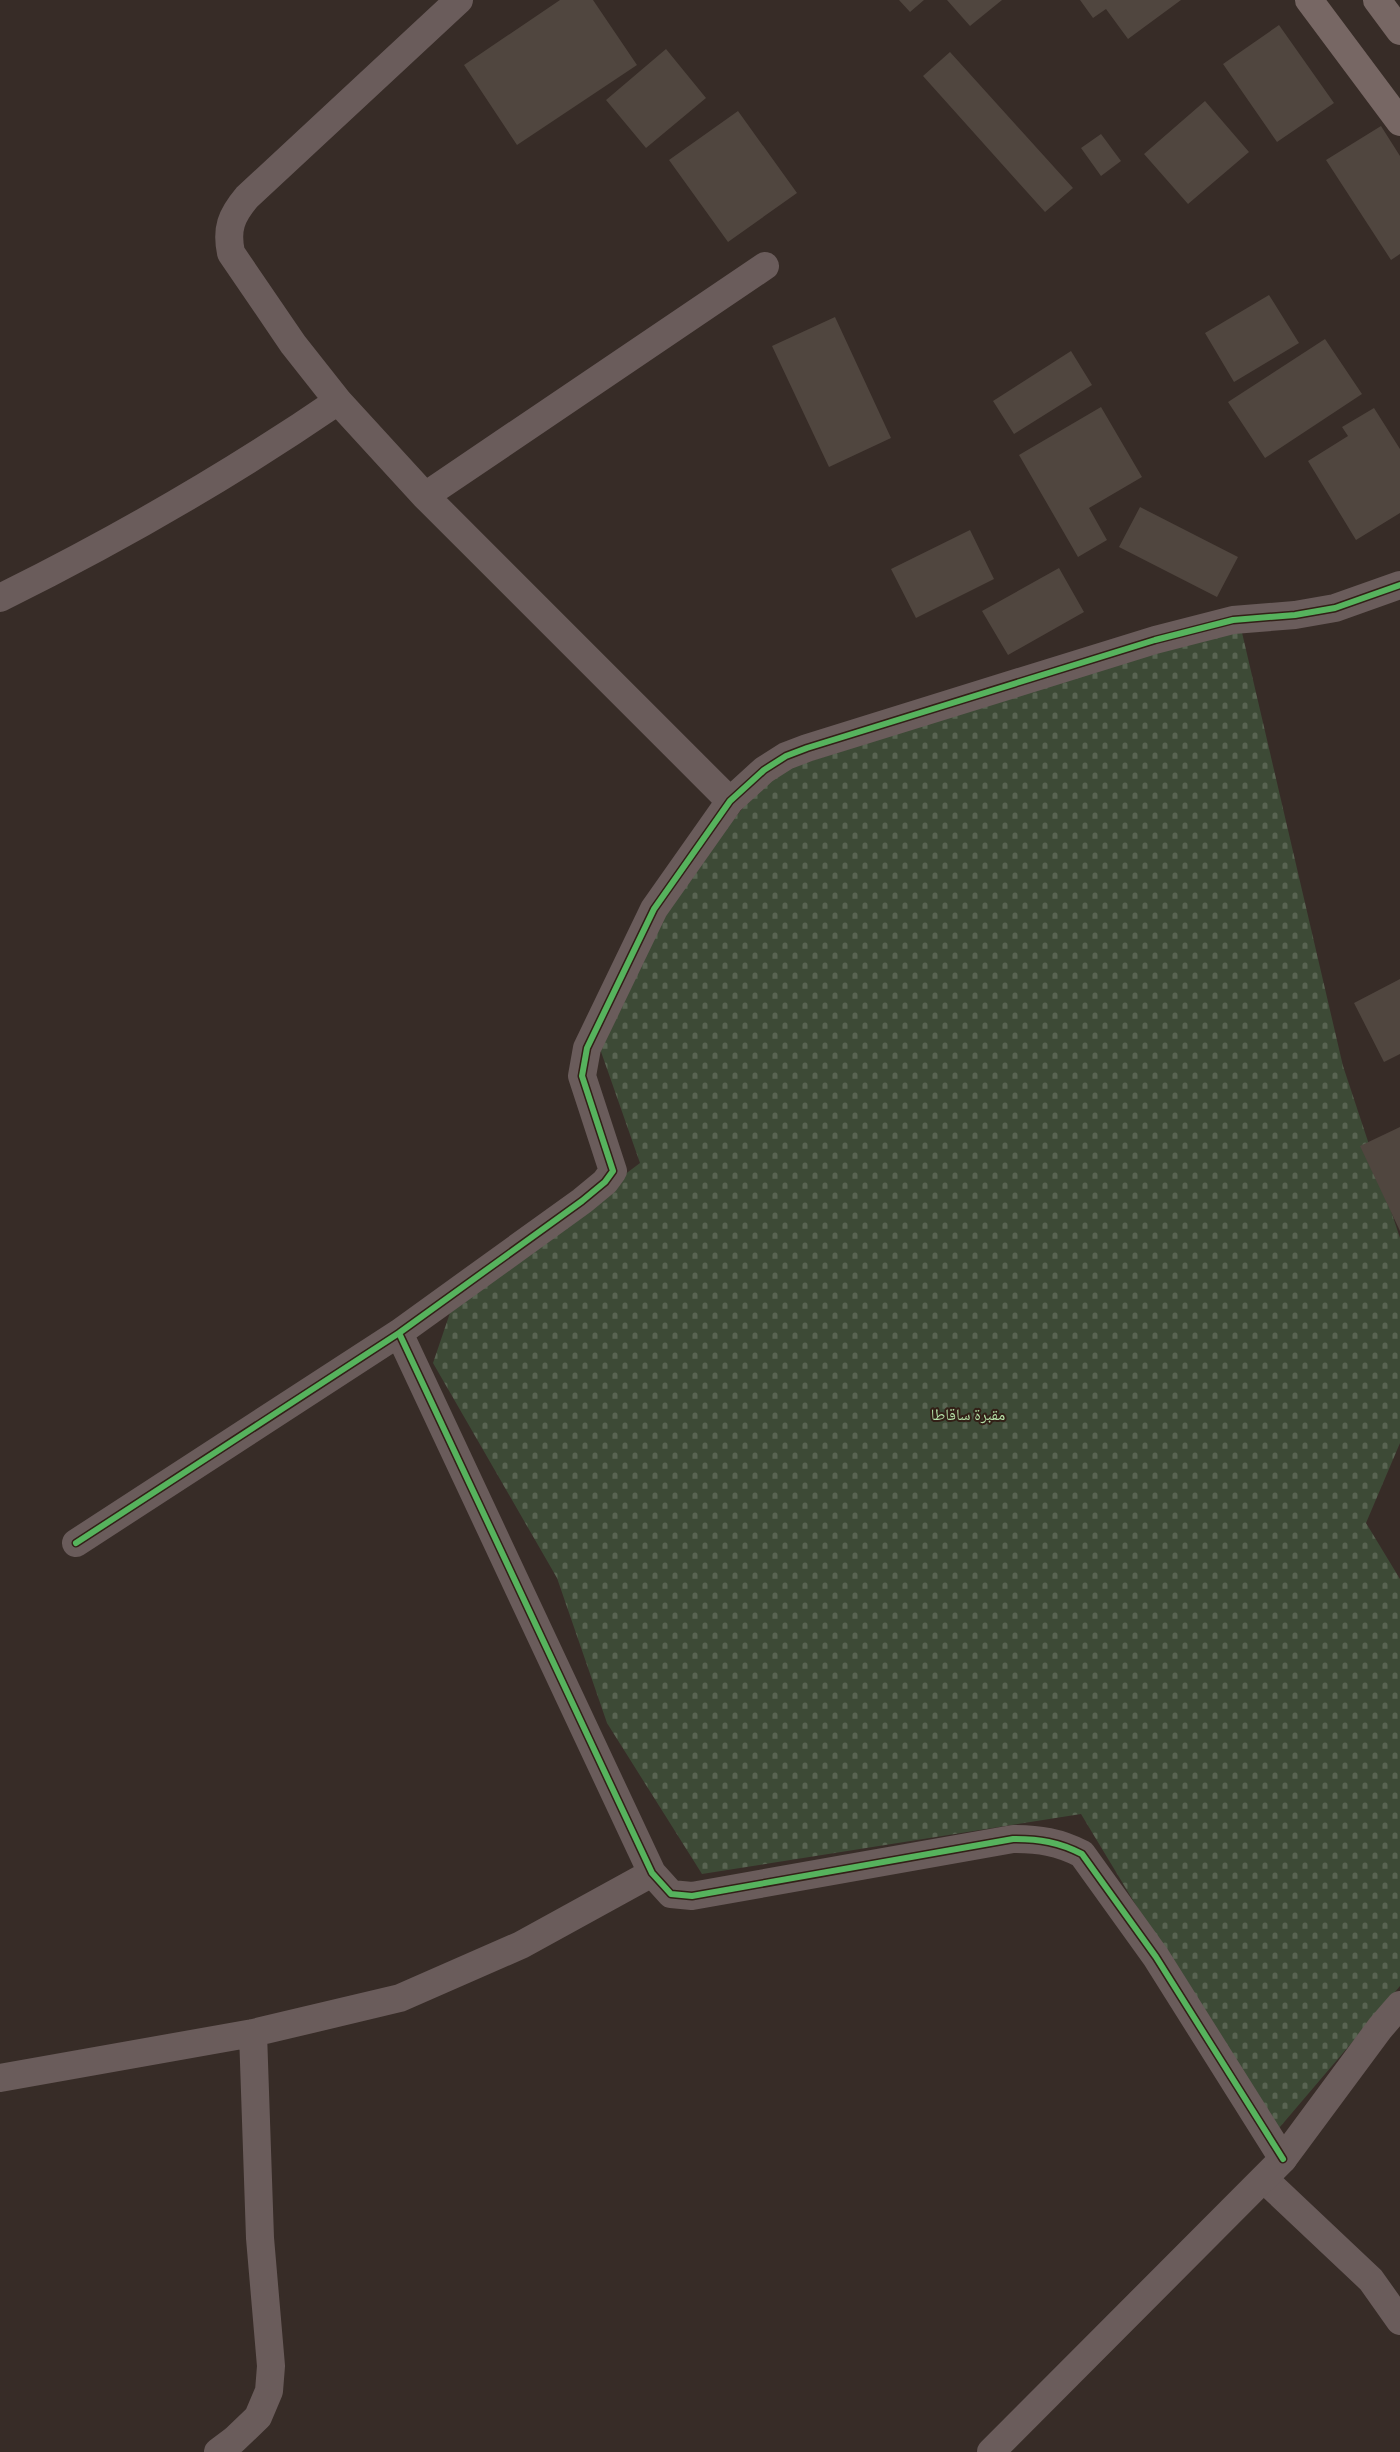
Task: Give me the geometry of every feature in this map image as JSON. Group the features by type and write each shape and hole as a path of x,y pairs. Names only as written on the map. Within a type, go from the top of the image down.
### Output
{"main road":[{"path":"1309,0 1400,122"},
{"path":"1383,3 1400,31"}],"street":[{"path":"460,0 247,197 237,209 231,223 228,237 231,253 293,344 338,401 425,496 730,802"},
{"path":"425,496 765,266"},
{"path":"0,598 140,524 273,446 338,401"},
{"path":"76,1543 399,1334 582,1202 605,1182 613,1171 582,1076 588,1048 654,909 730,802 764,770 786,756 807,748 1155,640 1233,620 1295,615 1335,608 1400,585"},
{"path":"399,1334 652,1874 671,1894 692,1896 1013,1839 1043,1839 1065,1845 1082,1854 1156,1957 1283,2160"},
{"path":"0,2078 253,2033 400,1998 521,1945 652,1874"},
{"path":"991,2452 1283,2160 1390,2023 1400,2005"},
{"path":"218,2452 234,2440 258,2417 269,2391 271,2366 260,2238 253,2033"},
{"path":"1264,2179 1371,2280 1400,2321"}],"green space":[{"name":"مقبرة ساقاطا","path":"1240,624 1343,1066 1400,1238 1400,1443 1366,1523 1400,1579 1400,1986 1274,2134 1081,1814 702,1874 607,1723 557,1578 433,1363 453,1304 640,1163 599,1046 669,900 770,774"}],"building":[{"path":"560,0 593,0 637,65 517,145 464,65"},
{"path":"899,0 924,0 910,12"},
{"path":"947,0 1002,0 970,26"},
{"path":"1080,0 1181,0 1128,39 1106,9 1093,18"},
{"path":"1279,25 1334,103 1277,142 1223,64"},
{"path":"666,49 706,98 646,148 606,100"},
{"path":"950,52 1073,188 1045,212 923,76"},
{"path":"1205,101 1249,152 1188,204 1144,154"},
{"path":"738,111 797,193 728,242 669,160"},
{"path":"1381,126 1400,156 1400,254 1391,260 1326,160"},
{"path":"1101,134 1121,161 1101,176 1081,148"},
{"path":"1269,295 1299,343 1234,382 1205,333"},
{"path":"835,317 891,438 829,467 772,346"},
{"path":"1325,339 1362,394 1265,458 1228,402"},
{"path":"1071,351 1092,385 1014,434 993,401"},
{"path":"1101,407 1142,477 1089,508 1107,540 1078,557 1019,455"},
{"path":"1374,408 1400,449 1400,513 1356,540 1308,461 1348,436 1342,427"},
{"path":"1140,507 1238,557 1217,597 1119,547"},
{"path":"970,530 994,579 916,618 891,569"},
{"path":"1059,568 1084,612 1008,655 982,611"},
{"path":"1400,979 1400,1054 1384,1062 1354,1003"},
{"path":"1400,1127 1400,1231 1360,1146"}],"cycle path":[{"path":"76,1543 399,1333 582,1201 605,1182 613,1171 582,1076 587,1048 654,909 730,801 764,770 786,756 807,748 1155,640 1233,620 1295,615 1335,608 1400,585"},
{"path":"399,1333 652,1873 671,1894 692,1896 1013,1839 1049,1842 1073,1850 1082,1854 1156,1957 1283,2159"}]}
